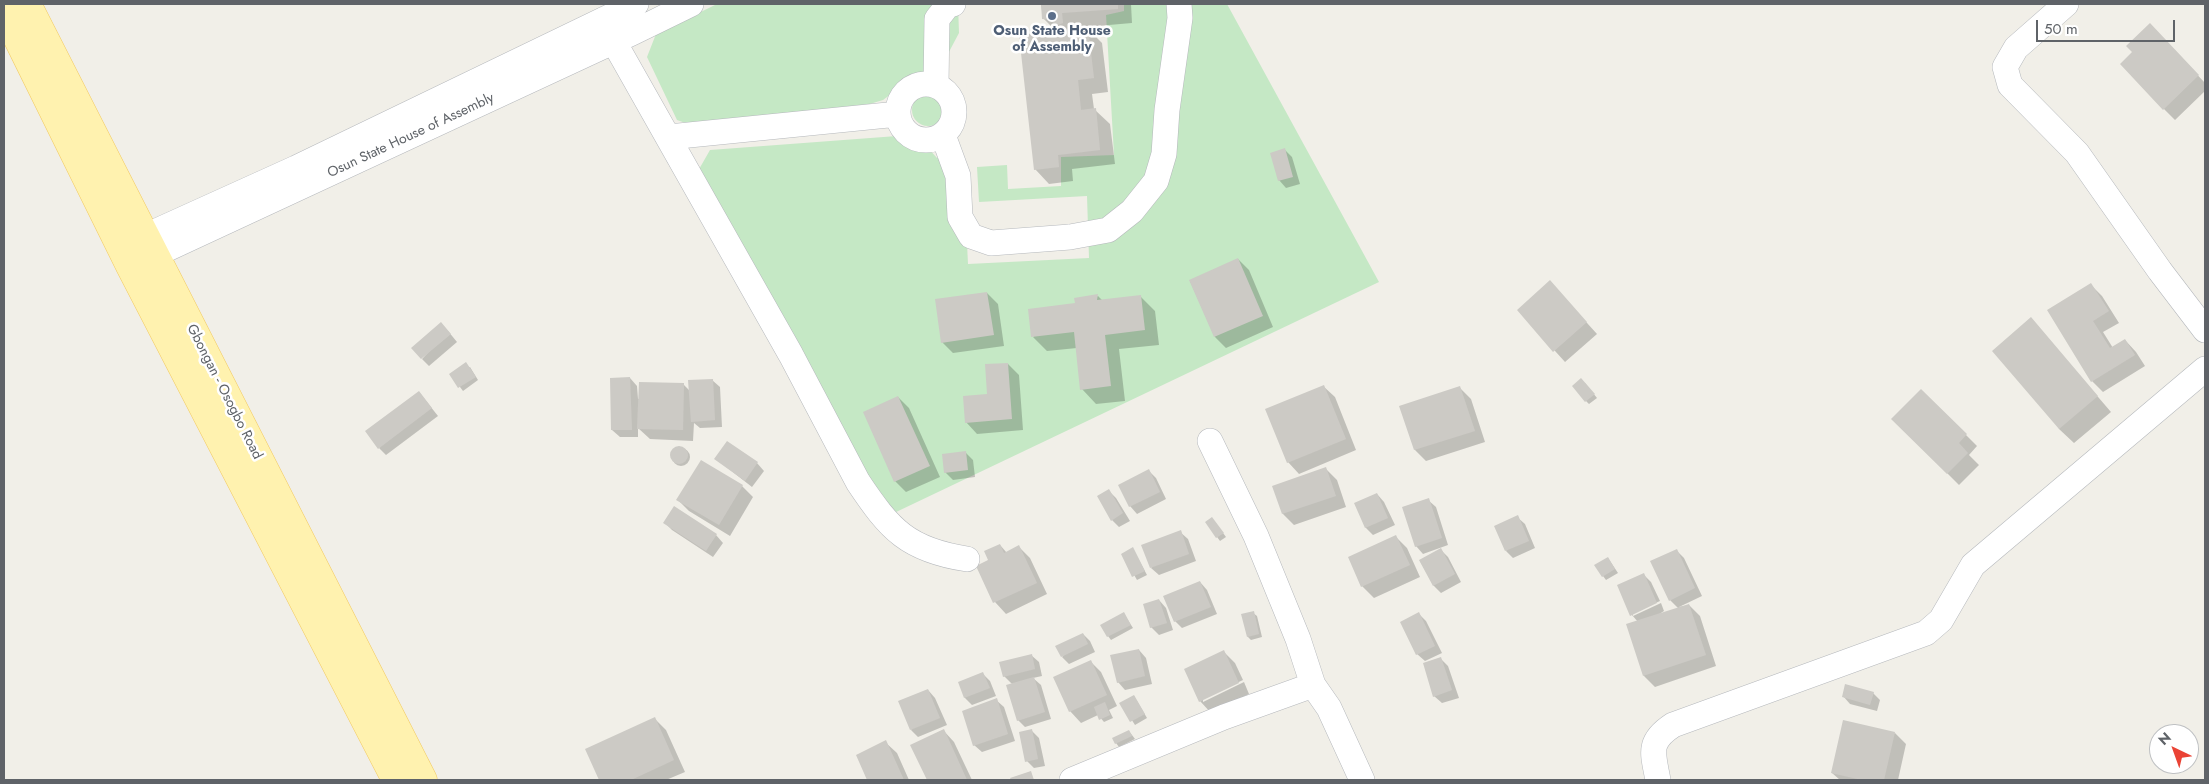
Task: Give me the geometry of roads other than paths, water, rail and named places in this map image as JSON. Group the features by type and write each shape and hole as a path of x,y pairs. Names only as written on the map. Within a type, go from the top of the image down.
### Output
{"main road":[{"name":"Gbongan - Osogbo Road","path":"27,4 137,251 396,780"},
{"name":"Gbongan - Osogbo Road","path":"4,11 137,251 423,780"}],"street":[{"name":"Osun State House of Assembly","path":"137,251 296,168 636,4"},
{"name":"Osun State House of Assembly","path":"137,251 614,42 691,4"},
{"path":"936,85 937,20 948,5 953,4"},
{"path":"943,135 958,176 960,217 971,236 991,243 1070,237 1108,230 1132,211 1156,181 1164,154 1166,110 1180,18 1179,4"},
{"path":"2066,4 2016,48 2005,67 2010,85 2077,152 2160,271 2205,330"},
{"path":"605,19 614,42 791,355 858,482 876,509 909,542 936,553 967,560"},
{"path":"918,85 936,85 945,90 954,106 952,125 943,135 929,140 912,136 905,130 898,114 899,105 909,90 918,85"},
{"path":"669,138 898,114"},
{"path":"1658,780 1653,747 1658,736 1673,725 1926,633 1941,620 1972,565 2205,369"},
{"path":"1210,441 1256,536 1298,640 1313,685 1329,708 1362,780"},
{"path":"1072,780 1224,717 1313,685"}],"place":[{"name":"Osun State House of Assembly","path":"1052,16"}]}
